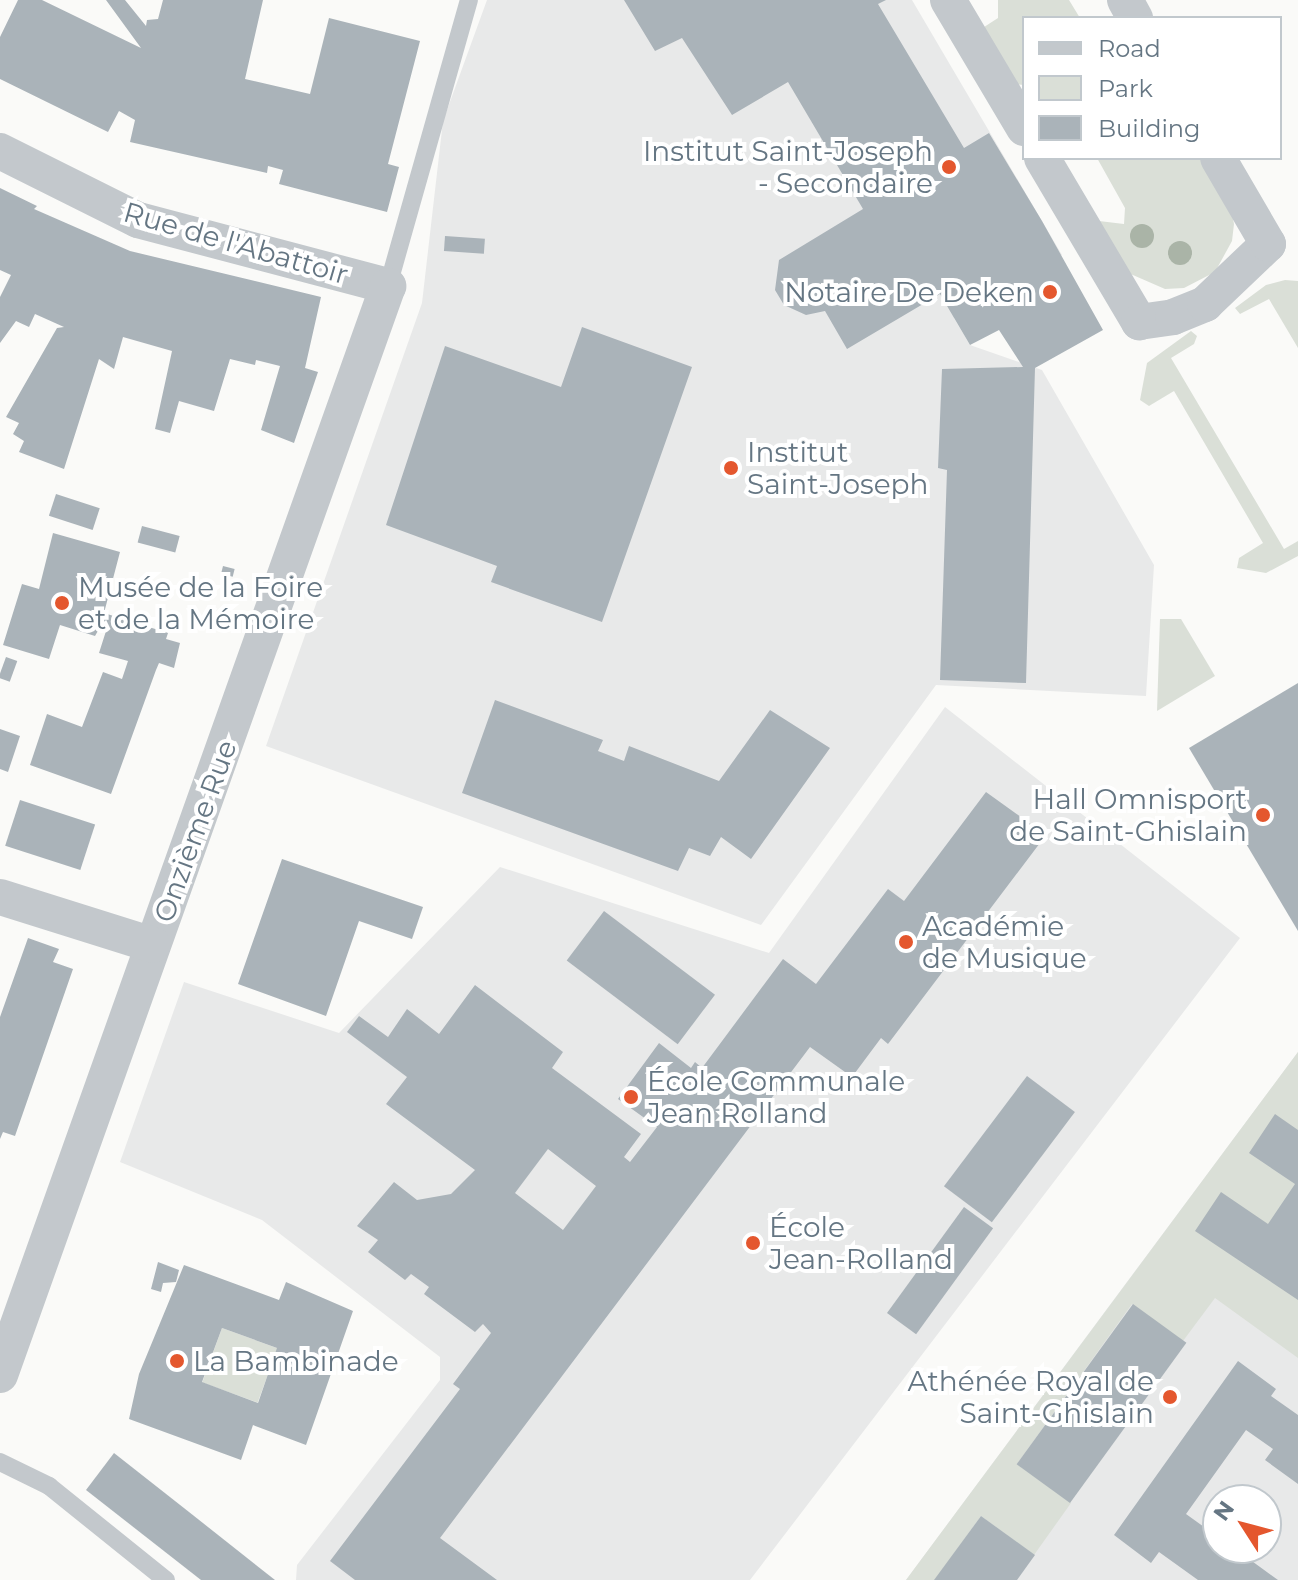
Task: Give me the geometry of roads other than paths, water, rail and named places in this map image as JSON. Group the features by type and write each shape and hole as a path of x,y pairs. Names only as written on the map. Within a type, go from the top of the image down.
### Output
{"street":[{"path":"948,0 1022,125"},
{"name":"Rue de l'Abattoir","path":"0,151 138,220 388,286"},
{"path":"1043,160 1139,322 1173,317 1205,304 1268,244 1219,160"},
{"name":"Onzième Rue","path":"0,1375 388,286"},
{"path":"0,897 153,945"}],"lane":[{"path":"388,286 469,0"},
{"path":"0,1462 49,1486 166,1580"}],"place":[{"name":"Institut Saint-Joseph - Secondaire","path":"949,167"},
{"name":"Notaire De Deken","path":"1050,292"},
{"name":"Institut Saint-Joseph","path":"731,468"},
{"name":"Musée de la Foire et de la Mémoire","path":"62,603"},
{"name":"Hall Omnisport de Saint-Ghislain","path":"1263,815"},
{"name":"Académie de Musique","path":"906,942"},
{"name":"École Communale Jean Rolland","path":"631,1097"},
{"name":"École Jean-Rolland","path":"753,1243"},
{"name":"La Bambinade","path":"177,1361"},
{"name":"Athénée Royal de Saint-Ghislain","path":"1170,1397"}]}
